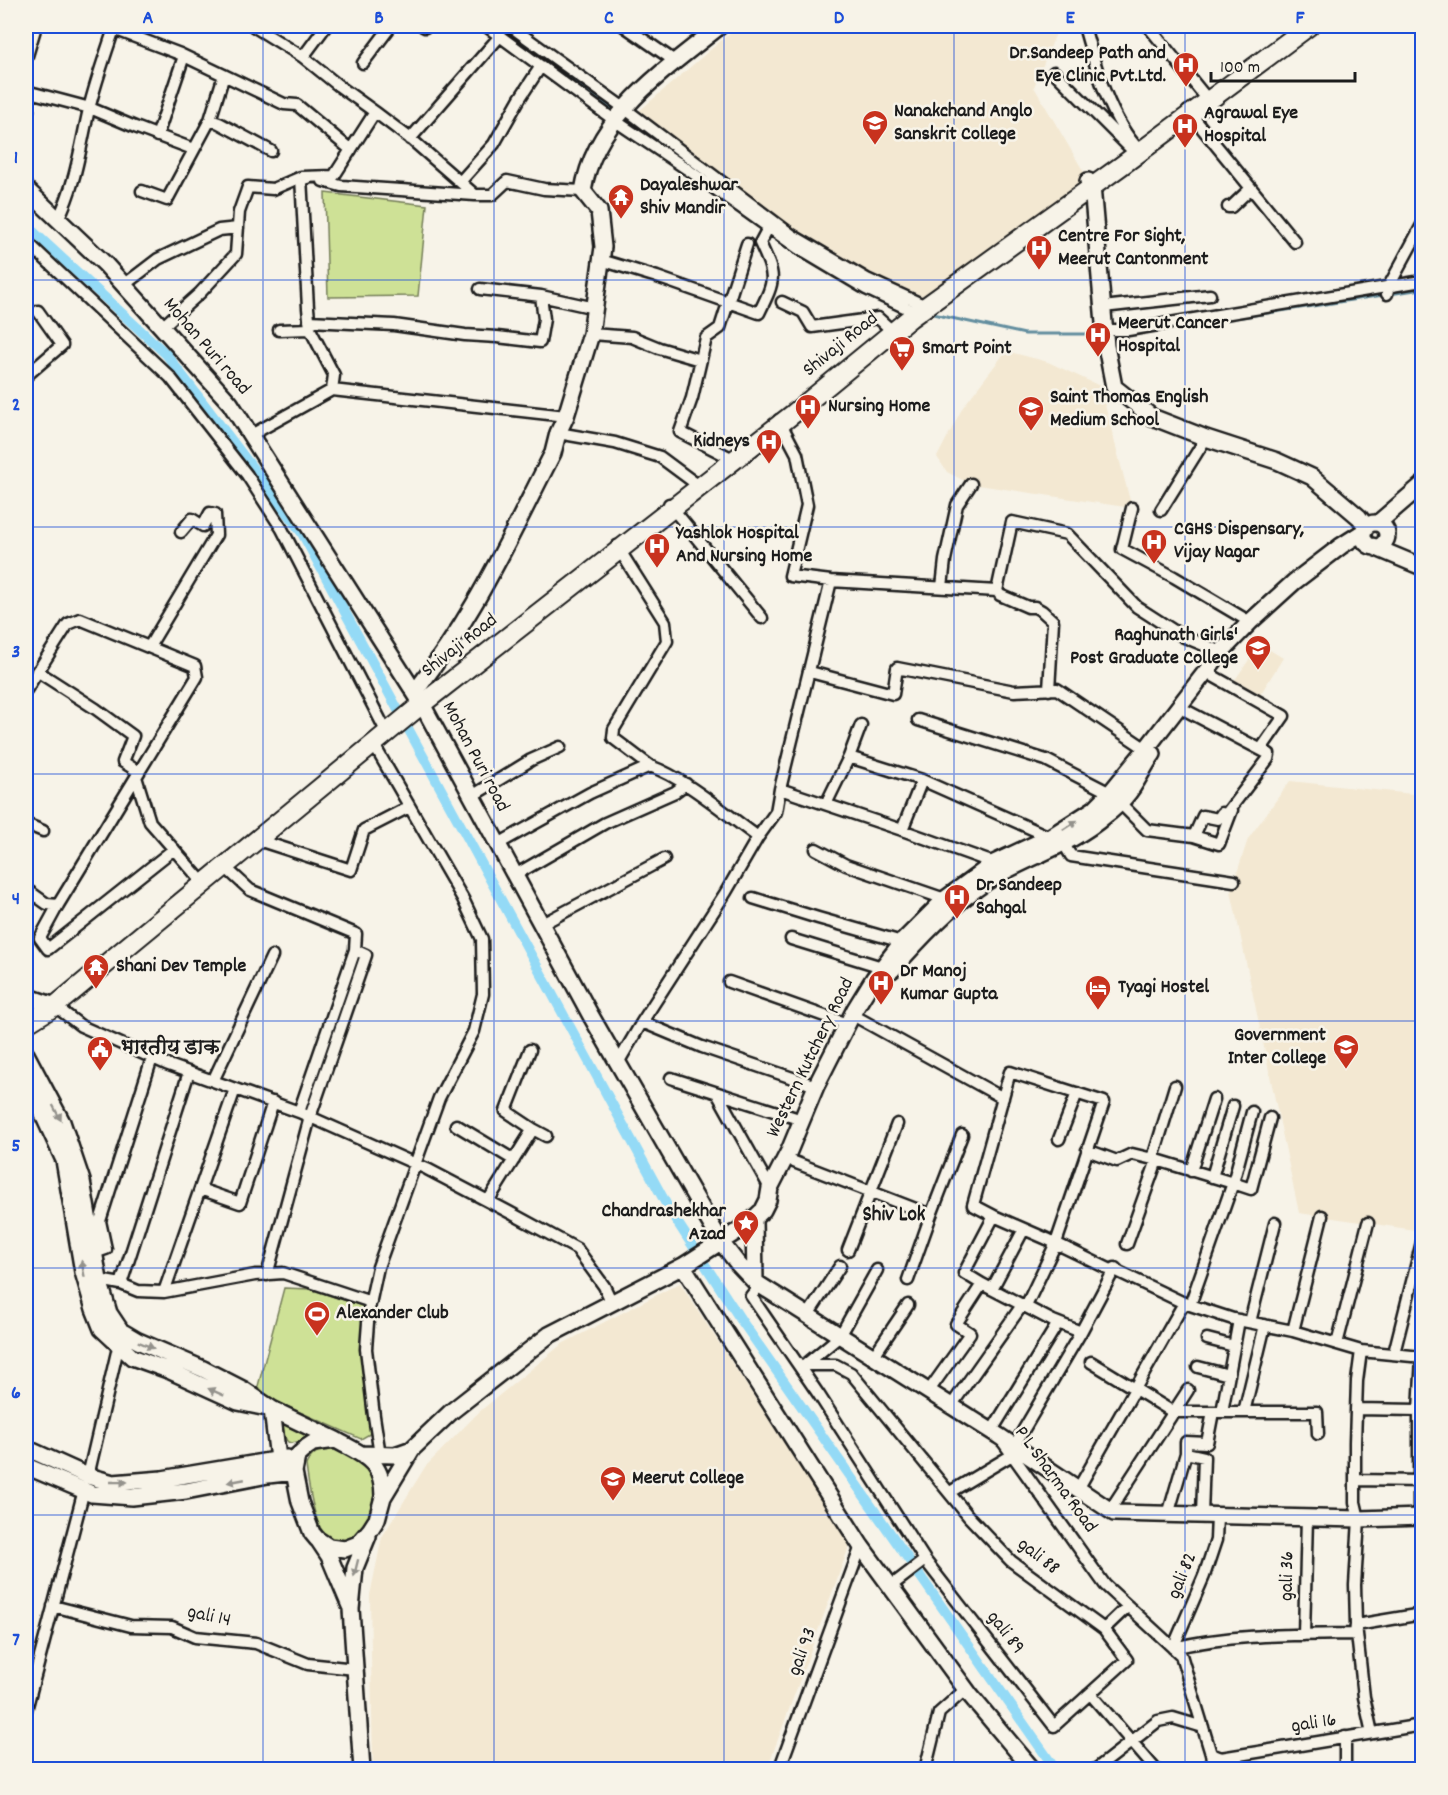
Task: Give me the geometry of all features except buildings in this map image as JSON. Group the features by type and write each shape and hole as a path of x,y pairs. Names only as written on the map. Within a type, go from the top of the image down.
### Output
{"main road":[{"path":"1253,63 1301,26"},
{"name":"Shivaji Road","path":"330,776 385,733 416,703 731,459 919,308 1253,63 1309,26"},
{"path":"779,421 889,328 919,308"},
{"path":"671,506 695,483 731,459"},
{"path":"26,1014 50,1004 225,867 330,776"},
{"path":"26,1024 199,878 330,776"}],"street":[{"path":"26,59 36,26"},
{"path":"253,26 303,57 411,139 475,195"},
{"path":"303,57 326,26"},
{"path":"363,63 391,26"},
{"path":"486,26 541,66 619,115 792,235 919,308"},
{"path":"510,26 687,169 768,228 866,289 919,308"},
{"path":"624,26 676,62"},
{"path":"1084,26 1108,99 1136,149"},
{"path":"1148,26 1207,97"},
{"path":"57,219 64,208 103,60 115,27 184,56 284,104 297,105 351,150"},
{"path":"416,703 493,570 553,453 558,433 566,416 591,334 603,246 599,211 584,191 586,173 609,128 619,115 714,27"},
{"path":"411,139 500,36"},
{"path":"157,136 184,56"},
{"path":"460,182 494,144 541,66"},
{"path":"1054,72 1136,149"},
{"path":"142,191 167,200 210,120 224,75"},
{"path":"26,117 28,110 26,93 90,108 193,149"},
{"path":"1188,111 1295,242"},
{"path":"162,327 200,293 236,254 239,212 248,187 273,189 301,177 334,177 375,112"},
{"path":"210,120 271,152"},
{"path":"301,177 341,186 475,195 492,195 507,181 544,189 584,191"},
{"path":"301,177 310,325 334,375 332,390"},
{"path":"1090,184 1105,336 1114,387 1152,417 1206,438 1277,461 1312,477 1359,518 1373,534 1422,567"},
{"path":"1228,207 1235,204 1251,188"},
{"name":"Mohan Puri road","path":"26,189 105,264 230,403 472,796 618,1063 721,1242"},
{"path":"1388,290 1422,225"},
{"path":"124,285 158,259 219,230 238,228"},
{"path":"601,260 729,301 759,313 772,286 772,269 760,243 768,228"},
{"path":"26,241 170,377 247,475 282,529 385,733 409,807 463,899 482,939 483,994 474,1031 439,1098 378,1268 371,1302 366,1349 380,1455"},
{"path":"731,459 680,432 692,398 706,338 720,328 747,244"},
{"path":"1105,336 1128,330 1388,290 1422,281"},
{"path":"480,289 541,296 595,308"},
{"path":"279,330 310,325 394,325 540,342 543,319 541,296"},
{"path":"1103,308 1210,296"},
{"path":"782,302 803,312 812,327 878,318 889,328"},
{"path":"26,376 62,345 38,311"},
{"path":"591,334 632,337 700,360"},
{"path":"251,435 332,390 566,416"},
{"path":"779,421 797,454 807,505 790,576 831,581 998,591"},
{"path":"558,433 615,443 660,457 695,483"},
{"path":"1161,510 1206,438"},
{"path":"942,587 945,560 957,505 971,484"},
{"path":"1114,798 1127,795 1145,765 1207,687 1212,676 1239,647 1296,591 1373,534 1422,485"},
{"name":"Western Kutchery Road","path":"383,1497 412,1449 452,1411 549,1335 688,1263 754,1219 763,1209 816,1086 854,1022 874,978 903,942 945,899 994,863 1057,840 1094,809 1114,798 1146,748 1221,652 1250,622 1294,582 1341,546 1373,534 1422,499"},
{"path":"671,506 762,618"},
{"path":"1132,508 1122,549 1250,622"},
{"path":"149,647 216,535 215,514 210,513 203,526 192,519 180,532"},
{"path":"1049,690 1053,621 1042,611 1000,595 998,591 1012,522 1067,534 1137,607 1182,636 1221,652"},
{"path":"1373,534 1422,557"},
{"path":"618,547 665,622 667,641 614,729 613,738 650,766 686,784 758,837"},
{"path":"618,1063 758,837 776,812 831,581"},
{"path":"26,690 68,624 80,619 195,666 197,677 58,904 40,938 48,949 174,849"},
{"path":"810,672 893,693 897,668 1014,691 1057,689 1146,748"},
{"path":"37,671 133,736 123,762 138,774 150,822 199,878"},
{"path":"1212,676 1284,716 1261,749"},
{"path":"1187,711 1269,754 1268,759 1226,814 1222,813 1218,819 1203,816 1194,836"},
{"path":"918,720 1046,760 1114,798 1147,830 1194,836 1219,844 1235,802"},
{"path":"826,804 849,757 861,725"},
{"path":"472,796 531,760 560,747"},
{"path":"849,757 922,780 1057,840 1071,856 1234,881"},
{"path":"498,844 590,793 650,766"},
{"path":"902,830 922,780"},
{"path":"515,875 605,823 675,792 686,784"},
{"path":"780,789 994,863"},
{"path":"258,840 351,870 364,830 409,807"},
{"path":"26,824 43,831"},
{"path":"717,1093 769,1194 778,1193 846,1045 854,1022 879,986 915,944 947,912 986,882 1030,859 1057,840"},
{"path":"816,849 846,865 945,899"},
{"path":"542,924 664,859"},
{"path":"225,867 250,890 356,934 355,950 300,1112"},
{"path":"26,889 47,904 58,904"},
{"path":"753,898 903,942"},
{"path":"791,939 882,967"},
{"path":"267,1275 310,1117 366,955 355,950"},
{"path":"213,1081 272,957"},
{"path":"729,982 854,1022 1003,1098"},
{"path":"26,996 50,1004 81,1026 152,1058 300,1112 415,1164 488,1201 577,1249 604,1286 612,1303"},
{"path":"642,1022 702,1047 816,1086"},
{"path":"530,1050 506,1112 546,1136"},
{"path":"26,1054 62,1122 82,1181 99,1280 109,1313 121,1339 86,1483 26,1710"},
{"path":"94,1253 106,1249 100,1221 152,1058"},
{"path":"121,1284 189,1072"},
{"path":"951,1406 1025,1305 1056,1243 1104,1102 1010,1072 973,1205 1056,1243 1113,1271"},
{"path":"26,1078 64,1160 83,1272 102,1329 121,1339 138,1341 203,1369 244,1390 272,1409 361,1454 381,1475 383,1497 377,1519 358,1544 345,1549 329,1547 317,1539"},
{"path":"671,1078 802,1120"},
{"path":"1157,1160 1153,1158 1175,1086"},
{"path":"164,1292 235,1089"},
{"path":"1059,1139 1077,1093"},
{"path":"1191,1171 1214,1099"},
{"path":"200,1189 240,1203 273,1102"},
{"path":"1212,1177 1233,1106"},
{"path":"1078,1489 1187,1304 1233,1184 1252,1112"},
{"path":"1088,1150 1117,1161 1132,1154 1251,1189 1270,1118"},
{"path":"848,1250 897,1124"},
{"path":"456,1125 514,1160"},
{"path":"488,1201 534,1129"},
{"path":"908,1280 962,1135"},
{"path":"1127,1244 1157,1160"},
{"path":"794,1162 931,1215"},
{"path":"994,1216 964,1273 1058,1323 1081,1332"},
{"path":"1293,1331 1322,1216"},
{"path":"754,1219 758,1284 751,1296 819,1395 926,1560 891,1586"},
{"path":"1168,1515 1186,1453 1186,1442 1207,1443 1228,1375 1234,1346 1245,1321 1275,1223"},
{"path":"1337,1344 1368,1223"},
{"path":"928,1392 970,1333 956,1324 987,1287 1024,1229"},
{"name":"P L Sharma Road","path":"721,1242 758,1284 995,1434 1013,1450 1110,1510"},
{"path":"1394,1353 1422,1242"},
{"path":"688,1263 861,1546 966,1689 1033,1770"},
{"path":"808,1315 840,1266"},
{"path":"950,1492 1013,1450 1115,1268 1187,1304 1245,1321 1293,1331 1361,1351 1422,1357 1419,1410 1421,1517 1359,1519 1114,1513 1110,1510 1188,1390"},
{"path":"840,1335 877,1270"},
{"path":"99,1280 121,1284 138,1291 164,1292 221,1281 283,1273 371,1302"},
{"path":"873,1357 908,1305"},
{"path":"995,1434 1058,1323"},
{"path":"1245,1412 1264,1325"},
{"name":"gali 88","path":"840,1335 805,1365 836,1365 851,1373 969,1517 1011,1562 1104,1629 1126,1660 1088,1695"},
{"path":"1207,1339 1234,1346"},
{"path":"1361,1351 1356,1409 1355,1502 1359,1519 1355,1585 1356,1625 1364,1697 1372,1732"},
{"path":"1091,1362 1173,1412 1317,1412 1318,1434"},
{"path":"1198,1367 1228,1375"},
{"path":"272,1409 278,1460"},
{"path":"1356,1409 1419,1410"},
{"path":"26,1466 86,1483 162,1479 297,1456 313,1443 336,1440"},
{"path":"26,1449 86,1483 92,1494 132,1497 186,1491 268,1474 294,1472"},
{"path":"361,1454 395,1455 412,1449"},
{"name":"P L Sharma Road","path":"1013,1450 1106,1585 1181,1655 1214,1770"},
{"name":"gali 82","path":"1173,1648 1204,1576 1216,1540 1210,1515 1204,1457 1186,1453"},
{"path":"297,1456 294,1472 304,1514 312,1533 329,1556 351,1609"},
{"path":"1355,1480 1421,1481"},
{"name":"gali 36","path":"1304,1635 1307,1518"},
{"path":"362,1770 351,1609 355,1569 370,1530"},
{"name":"gali 93","path":"779,1770 861,1546"},
{"name":"gali 89","path":"926,1560 1054,1726 1088,1695"},
{"name":"gali 14","path":"53,1606 131,1626 171,1627 195,1637 256,1643 308,1664 355,1669"},
{"path":"1104,1629 1128,1606"},
{"path":"1356,1625 1422,1614"},
{"path":"1173,1648 1198,1642 1354,1634 1356,1625"},
{"path":"925,1770 939,1713 966,1689"},
{"path":"1088,1695 1093,1697 1156,1770"},
{"path":"1095,1770 1158,1721 1173,1718 1203,1727"},
{"name":"gali 16","path":"1211,1754 1221,1758 1422,1725"},
{"path":"1345,1737 1345,1770"}],"shaded area":[{"name":"Nanakchand Anglo Sanskrit College","path":"738,26 1059,26 1034,87 1088,179 923,296 868,275 788,228 638,112"},
{"name":"Saint Thomas English Medium School","path":"1006,351 1048,362 1100,386 1132,508 971,484 947,472 937,457 963,407"},
{"name":"Raghunath Girls' Post Graduate College","path":"1260,644 1283,658 1258,698 1232,684"},
{"name":"Government Inter College","path":"1290,781 1422,795 1422,1231 1299,1213 1231,891 1248,839"},
{"name":"Meerut College","path":"680,1283 850,1544 767,1769 373,1769 370,1595 382,1537 425,1467 479,1412 562,1344"}],"green space":[{"path":"325,193 427,205 418,296 328,297"},
{"name":"Alexander Club","path":"284,1288 310,1289 363,1306 364,1367 373,1432 361,1439 268,1398 258,1386"},
{"path":"284,1422 325,1437 288,1442 285,1438"},
{"path":"329,1448 371,1467 376,1484 376,1501 367,1526 362,1533 347,1540 335,1540 325,1535 318,1521 310,1491 306,1465 315,1453"}],"waterway":[{"path":"516,41 616,112"},
{"path":"624,117 687,162"},
{"path":"26,225 166,354 302,533 670,1211 741,1320 1056,1770"},
{"path":"1178,327 1422,289"},
{"path":"933,314 1025,334 1100,334"}],"place":[{"name":"Dr.Sandeep Path and Eye Clinic Pvt.Ltd.","path":"1186,88"},
{"name":"Nanakchand Anglo Sanskrit College","path":"875,146"},
{"name":"Agrawal Eye Hospital","path":"1185,149"},
{"name":"Dayaleshwar Shiv Mandir","path":"621,220"},
{"name":"Centre For Sight, Meerut Cantonment","path":"1039,271"},
{"name":"Meerut Cancer Hospital","path":"1098,358"},
{"name":"Smart Point","path":"902,372"},
{"name":"Nursing Home","path":"808,430"},
{"name":"Saint Thomas English Medium School","path":"1031,432"},
{"name":"Kidneys","path":"769,465"},
{"name":"CGHS Dispensary, Vijay Nagar","path":"1154,565"},
{"name":"Yashlok Hospital And Nursing Home","path":"657,569"},
{"name":"Raghunath Girls' Post Graduate College","path":"1258,671"},
{"name":"Dr Sandeep Sahgal","path":"957,920"},
{"name":"Shani Dev Temple","path":"96,990"},
{"name":"Dr Manoj Kumar Gupta","path":"881,1006"},
{"name":"Tyagi Hostel","path":"1098,1011"},
{"name":"Government Inter College","path":"1346,1070"},
{"name":"भारतीय डाक","path":"100,1072"},
{"name":"Chandrashekhar Azad","path":"746,1246"},
{"name":"Alexander Club","path":"317,1337"},
{"name":"Meerut College","path":"613,1502"}],"district":[{"name":"Shiv Lok","path":"894,1216"}]}
